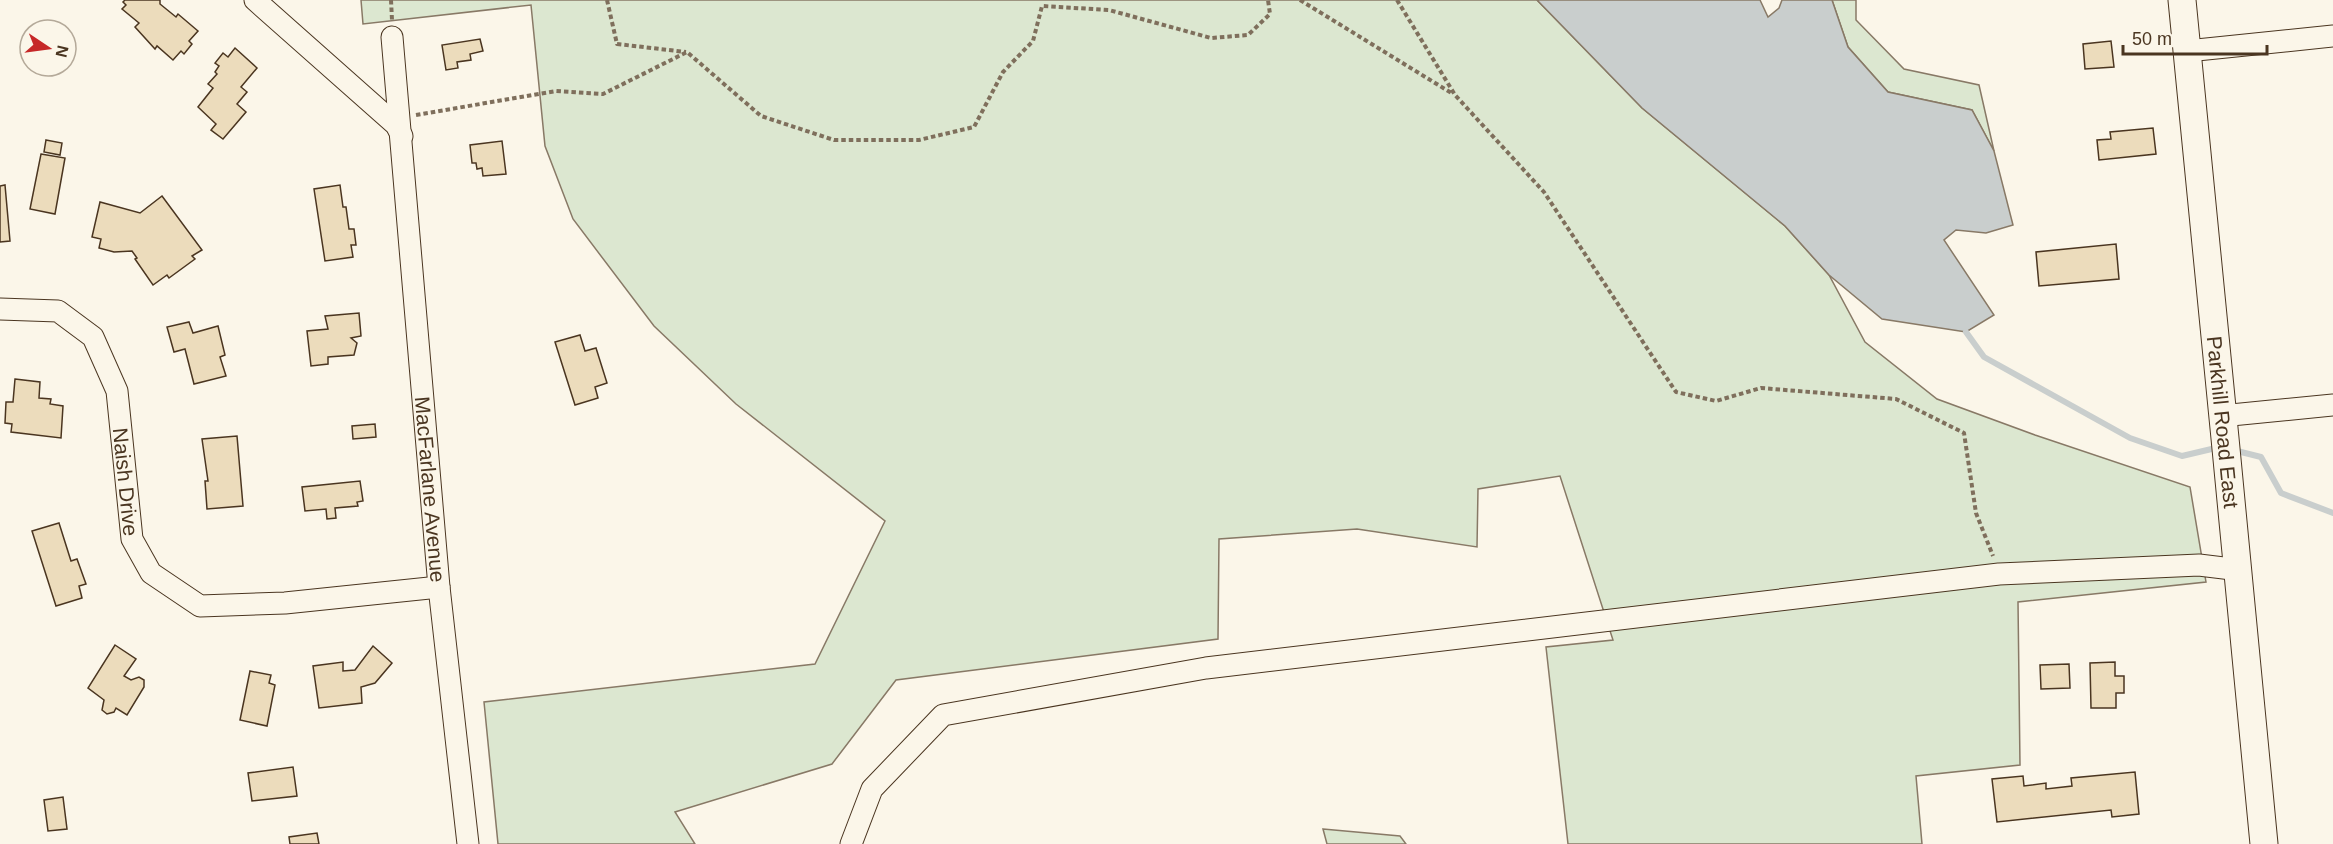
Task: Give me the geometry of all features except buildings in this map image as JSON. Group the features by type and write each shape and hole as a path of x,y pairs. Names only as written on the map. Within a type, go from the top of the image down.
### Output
{"main road":[{"name":"Parkhill Road East","path":"2182,0 2221,416 2240,570 2264,844"}],"street":[{"path":"255,0 401,127"},
{"path":"2187,51 2333,36"},
{"name":"MacFarlane Avenue","path":"392,37 439,587 468,844"},
{"name":"Naish Drive","path":"0,309 58,311 93,337 117,391 132,539 151,573 200,606 285,603 439,587"},
{"path":"2221,416 2333,405"},
{"path":"851,844 872,789 943,715 1206,669 1999,574 2199,565 2240,570"}],"path":[{"path":"607,0 616,44 687,52 761,116 834,140 919,140 974,127 1003,72 1033,41 1042,6 1109,10 1211,38 1248,35 1270,14 1268,0"},
{"path":"1300,0 1455,95"},
{"path":"1397,0 1455,95 1544,192 1676,392 1716,401 1761,388 1896,399 1964,433 1976,513 1999,574"},
{"path":"401,127 556,91 603,94 687,52"}],"green space":[{"path":"361,0 1537,0 1642,108 1785,226 1829,275 1865,342 1937,399 2035,435 2190,487 2206,582 2018,602 2020,765 1916,776 1922,844 1568,844 1546,647 1613,640 1560,476 1478,489 1477,547 1357,529 1219,539 1218,639 896,680 832,764 675,812 695,844 498,844 484,702 815,664 885,521 736,404 654,326 573,219 545,146 531,5 363,24"},
{"path":"1832,0 1856,0 1856,20 1904,69 1979,85 1994,151 1972,110 1888,92 1848,47"},
{"path":"1323,829 1400,836 1406,844 1327,844"}],"shaded area":[{"path":"1537,0 1760,0 1768,17 1779,8 1782,0 1832,0 1848,47 1888,92 1972,110 1994,151 2013,225 1986,233 1956,230 1944,240 1994,315 1966,332 1882,319 1829,275 1785,226 1642,108"}],"waterway":[{"path":"1966,332 1984,357 2130,438 2182,456 2220,447"},
{"path":"2233,450 2261,457 2281,493 2333,513"}]}
